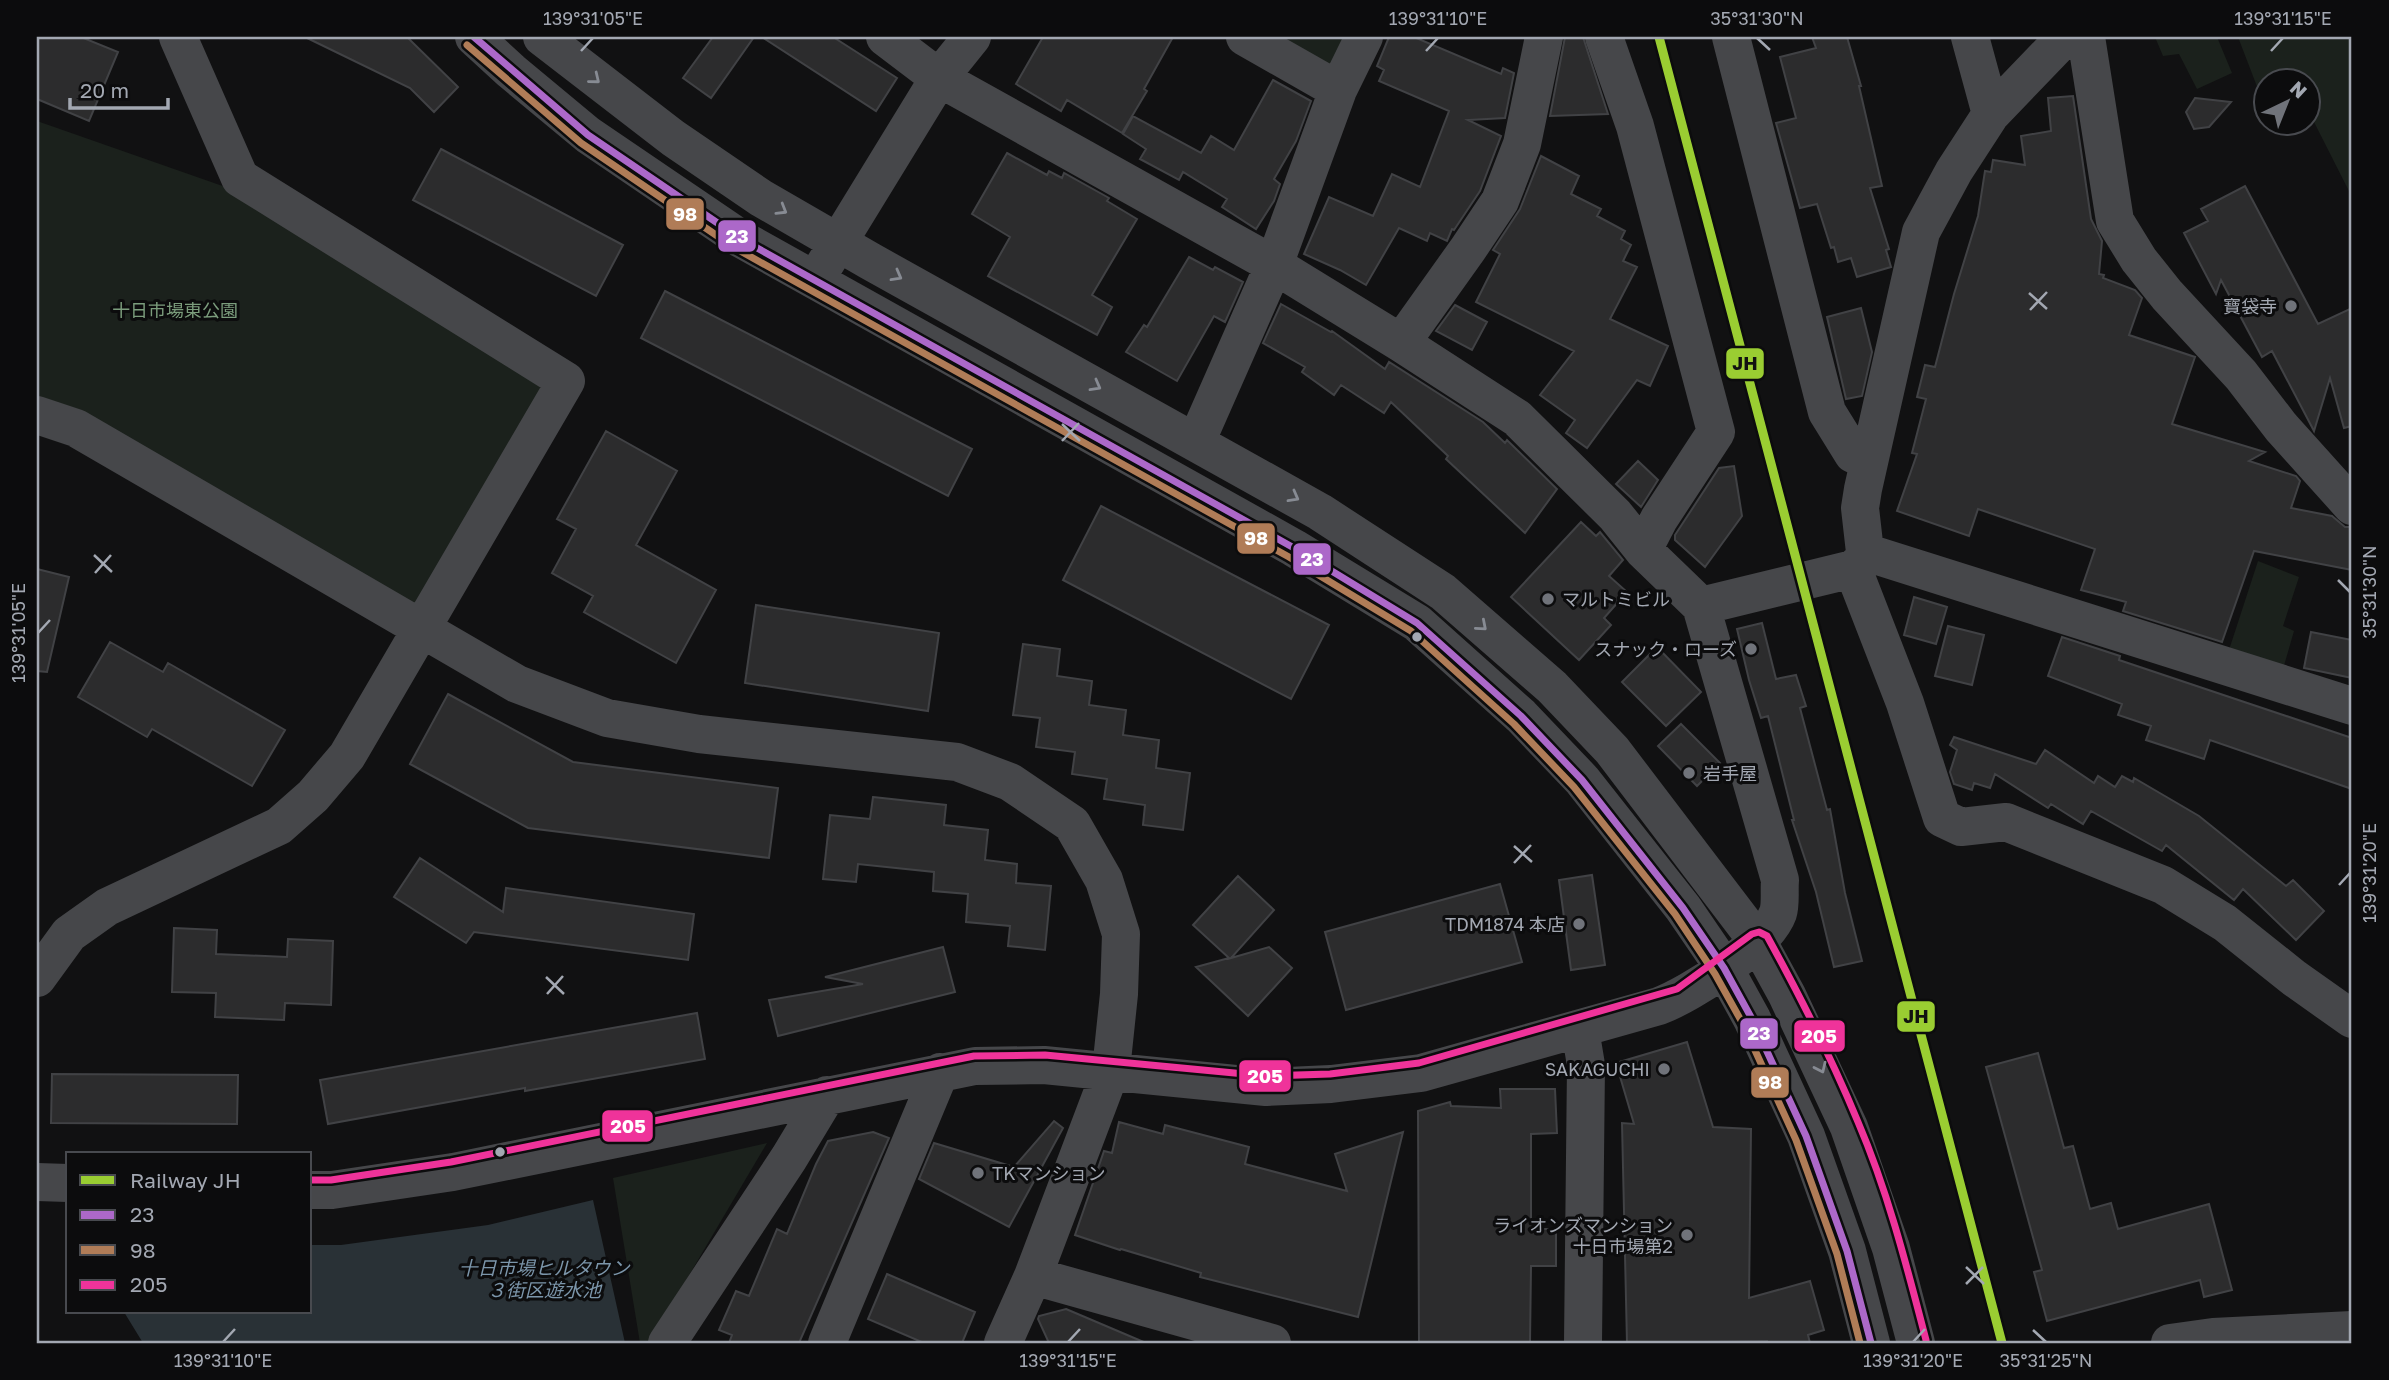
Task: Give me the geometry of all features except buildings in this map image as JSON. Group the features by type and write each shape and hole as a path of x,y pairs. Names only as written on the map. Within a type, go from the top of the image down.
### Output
{"street":[{"path":"37,978 69,934 107,907 279,826 313,796 347,756 566,381 240,178 178,37"},
{"path":"474,37 588,135 741,239 1294,548 1417,624 1521,716 1582,780 1684,908 1724,968 1764,1043 1806,1136 1847,1251 1871,1343"},
{"path":"542,37 673,138 761,198 1320,512 1443,592 1552,687 1612,750 1758,942 1849,1127 1891,1248 1916,1343"},
{"path":"312,1190 332,1190 453,1172 940,1072 989,1065 1044,1065 1111,1070 1266,1087 1331,1084 1421,1073 1682,998 1758,942 1779,912 1780,880 1701,606 1643,550 1615,515 1517,418 1274,265 939,78 885,37"},
{"path":"814,281 939,78 972,37"},
{"path":"1245,37 1338,90"},
{"path":"1196,442 1274,265 1338,90 1364,37"},
{"path":"1401,343 1500,201 1522,144 1544,37"},
{"path":"1604,37 1635,126 1716,432 1659,519 1643,550"},
{"path":"1731,37 1827,412 1853,454 1870,459"},
{"path":"1970,37 1991,114"},
{"path":"2065,37 1991,114 1954,171 1921,232 1860,508 1859,561 1942,818 1961,827 2006,822 2163,886 2225,923 2294,978 2352,1018"},
{"path":"2086,37 2115,221 2139,260 2168,295 2241,375 2281,426 2352,506"},
{"path":"37,415 76,428 517,684 607,718 699,734 957,762 1010,782 1072,824 1104,880 1121,934 1119,994 1111,1070 1033,1276 1003,1343"},
{"path":"1701,606 1859,561 2352,706"},
{"path":"1580,1029 1586,1065 1583,1343"},
{"path":"827,1343 940,1072"},
{"path":"667,1343 827,1096"},
{"path":"37,1182 66,1183"},
{"path":"1033,1276 1272,1343"},
{"path":"2170,1343 2213,1337 2352,1330"}],"green space":[{"path":"1274,37 1350,37 1332,71"},
{"path":"2155,37 2217,37 2232,73 2197,89 2179,54 2163,56"},
{"path":"2238,37 2352,37 2352,197 2321,136 2322,66 2252,66 2252,74"},
{"name":"十日市場東公園","path":"37,121 234,190 549,384 414,608 37,399"},
{"path":"2258,561 2299,577 2283,626 2294,631 2283,669 2228,653"},
{"path":"767,1143 649,1343 640,1343 613,1178"}],"water":[{"name":"十日市場ヒルタウン ３街区遊水池","path":"593,1200 625,1343 143,1343 125,1314 312,1314 312,1245 341,1245 488,1225"}],"rail line":[{"name":"JH","path":"1659,37 2002,1343"}],"transit line":[{"name":"23","path":"474,37 588,135 741,239 1294,548 1417,623 1521,716 1582,780 1683,908 1724,968 1752,1019 1806,1136 1847,1251 1871,1343"},
{"name":"98","path":"467,45 581,143 735,248 1289,557 1411,631 1514,724 1574,787 1675,914 1715,974 1743,1024 1796,1140 1837,1254 1860,1343"},
{"name":"205","path":"312,1180 331,1180 451,1162 974,1056 1045,1055 1266,1076 1330,1074 1419,1063 1677,989 1752,934 1759,932 1767,936 1791,982 1826,1051 1869,1148 1888,1202 1926,1340"}],"place":[{"name":"寶袋寺","path":"2291,306"},
{"name":"マルトミビル","path":"1548,599"},
{"name":"スナック・ローズ","path":"1751,649"},
{"name":"岩手屋","path":"1689,773"},
{"name":"TDM1874 本店","path":"1579,924"},
{"name":"SAKAGUCHI","path":"1664,1069"},
{"name":"TKマンション","path":"978,1173"},
{"name":"ライオンズマンション 十日市場第2","path":"1687,1235"}]}
